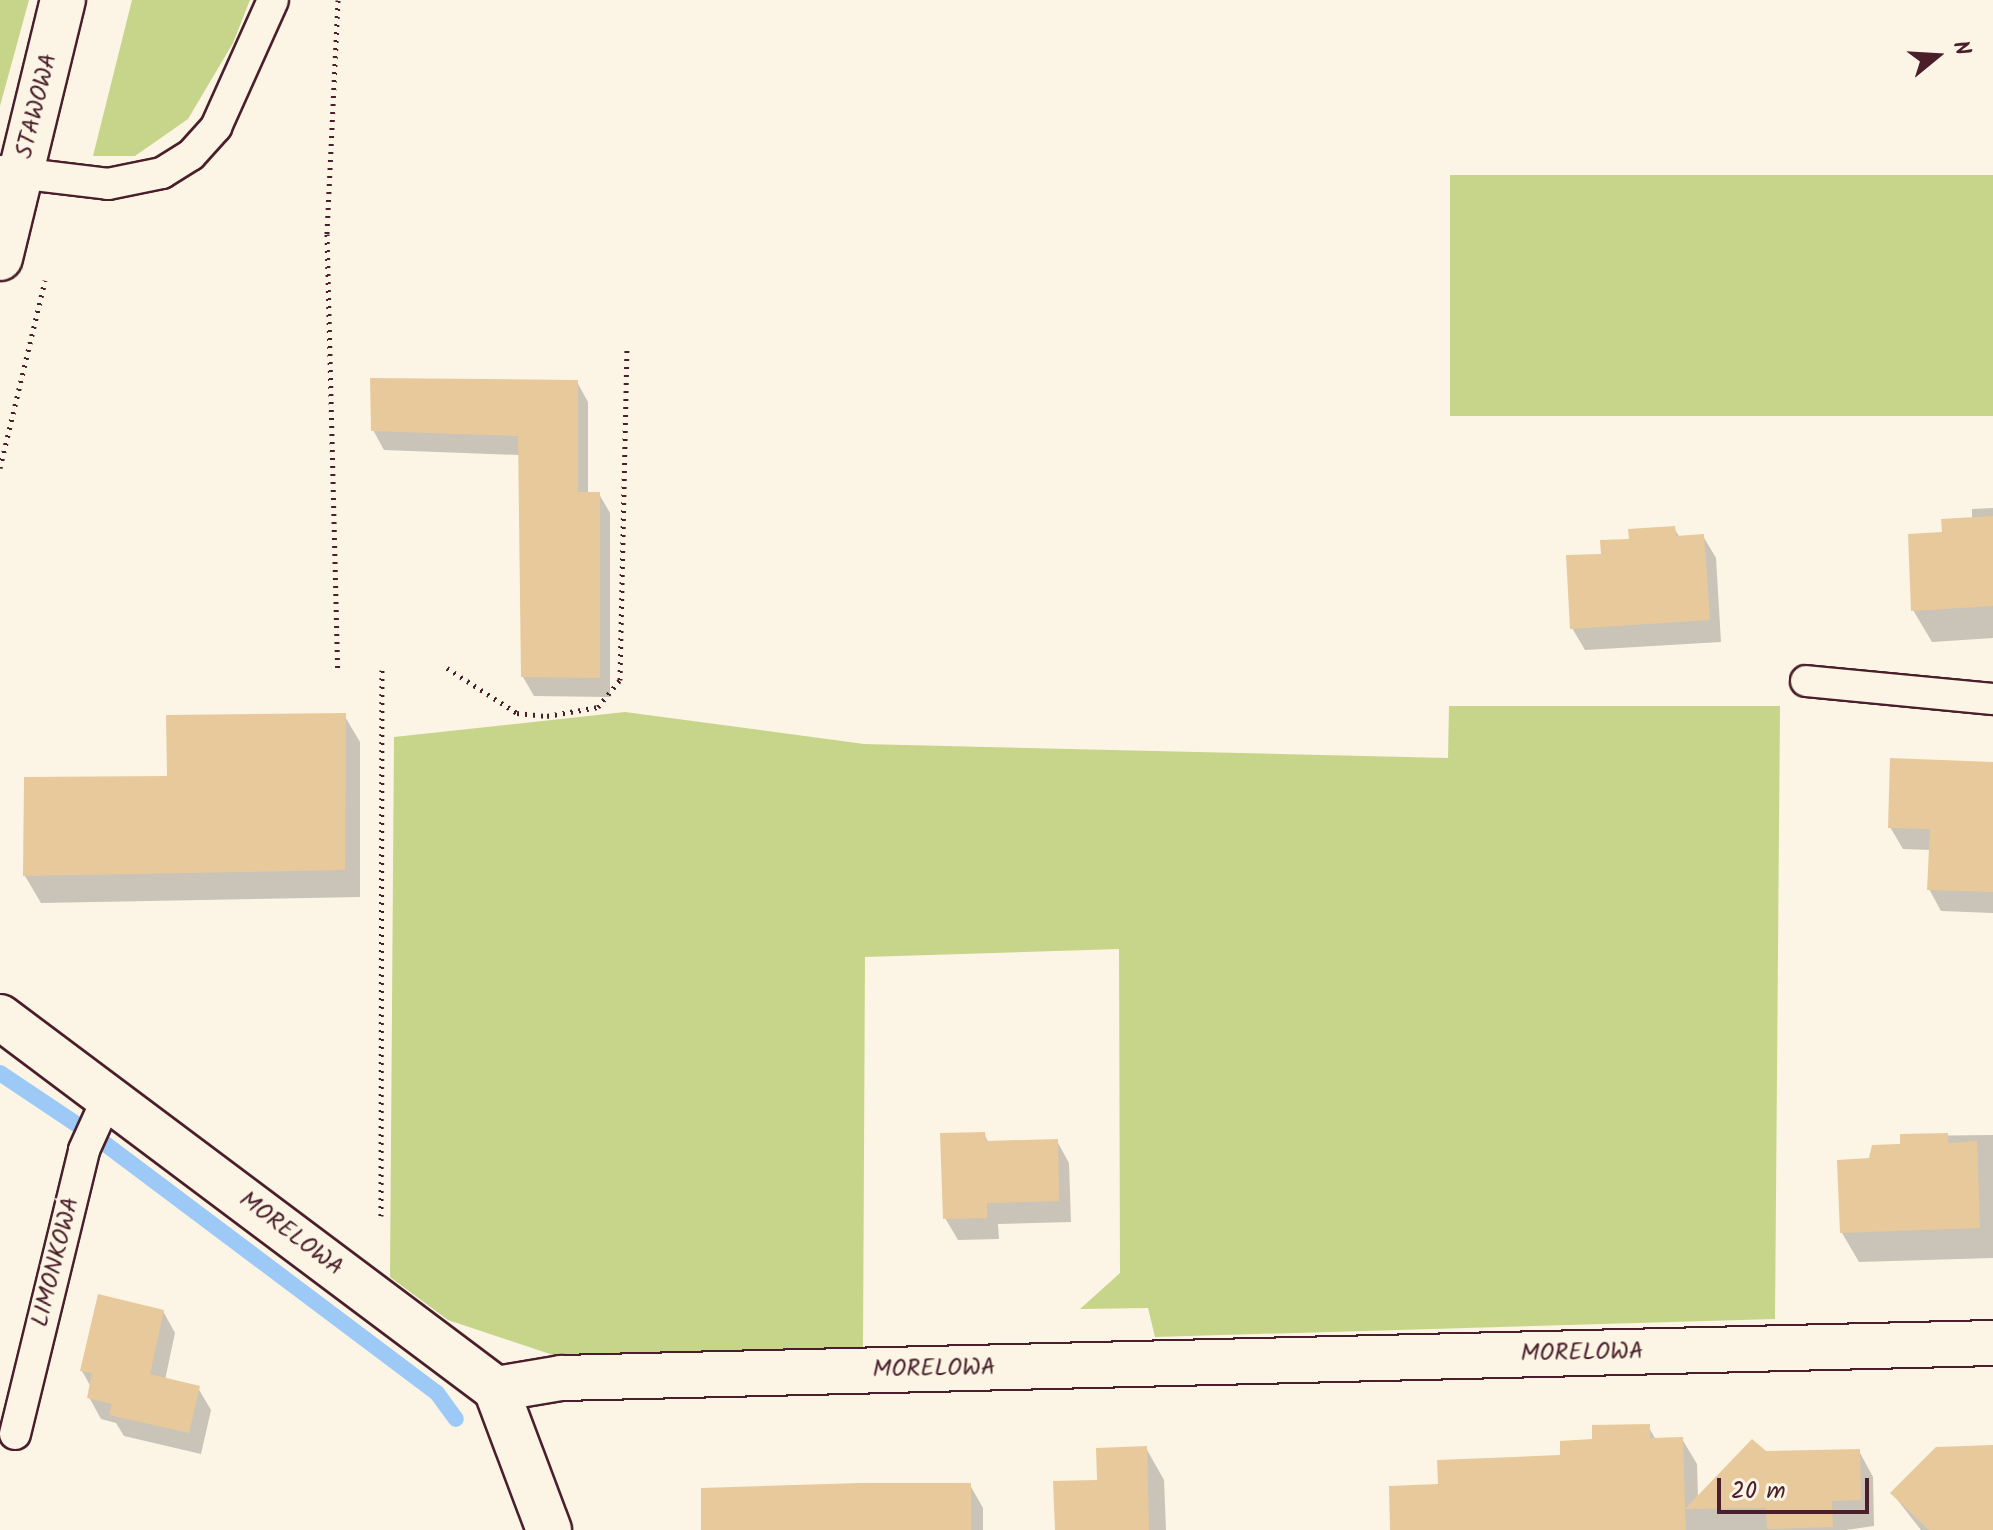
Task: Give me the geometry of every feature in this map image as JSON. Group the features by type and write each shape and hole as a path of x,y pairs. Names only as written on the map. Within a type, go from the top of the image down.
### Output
{"street":[{"name":"STAWOWA","path":"0,258 10,173 63,0"},
{"name":"MORELOWA","path":"0,1017 103,1104 496,1389 561,1378 1993,1343"},
{"path":"496,1389 549,1530"}],"lane":[{"path":"10,173 136,181 191,155 222,116 273,0"},
{"path":"1806,681 1993,699"},
{"name":"LIMONKOWA","path":"15,1434 84,1150 103,1104"}],"path":[{"path":"338,0 327,234 338,671"},
{"path":"0,468 48,272"},
{"path":"447,668 517,713 547,716 598,707 620,680 627,349"},
{"path":"381,1216 382,670"}],"green space":[{"path":"0,0 29,0 0,106"},
{"path":"132,0 250,0 233,43 188,119 135,156 93,156"},
{"path":"1450,175 1993,175 1993,416 1450,416"},
{"path":"1449,706 1780,706 1775,1319 1155,1337 1148,1308 1080,1309 1120,1273 1119,949 865,957 863,1347 553,1355 448,1320 390,1277 394,737 625,712 864,744 1448,758"}],"building":[{"path":"370,378 578,380 578,492 600,492 600,678 521,677 518,436 371,431"},
{"path":"1993,516 1993,606 1911,611 1908,534 1942,532 1941,519"},
{"path":"1675,526 1676,536 1704,534 1710,620 1570,629 1566,555 1601,554 1600,540 1629,539 1628,529"},
{"path":"346,713 345,870 23,876 24,777 167,776 166,715"},
{"path":"1890,758 1993,762 1993,892 1927,890 1930,829 1888,828"},
{"path":"985,1132 986,1141 1058,1139 1059,1201 987,1203 987,1218 943,1219 940,1133"},
{"path":"1948,1133 1948,1143 1977,1141 1980,1228 1840,1233 1837,1160 1869,1158 1872,1145 1900,1144 1900,1134"},
{"path":"98,1294 164,1310 150,1374 200,1386 189,1433 109,1415 112,1404 87,1398 92,1373 80,1371"},
{"path":"1650,1424 1650,1438 1683,1437 1686,1530 1390,1530 1389,1486 1438,1484 1437,1460 1560,1455 1560,1441 1592,1439 1592,1425"},
{"path":"1752,1439 1766,1451 1860,1449 1861,1500 1832,1501 1833,1527 1767,1529 1766,1508 1685,1509"},
{"path":"1993,1445 1993,1530 1929,1530 1890,1493 1936,1447"},
{"path":"1147,1446 1149,1530 1055,1530 1053,1481 1097,1480 1096,1448"},
{"path":"971,1483 971,1530 701,1530 701,1488"}],"waterway":[{"path":"0,1073 100,1140 437,1393 456,1419"}]}
